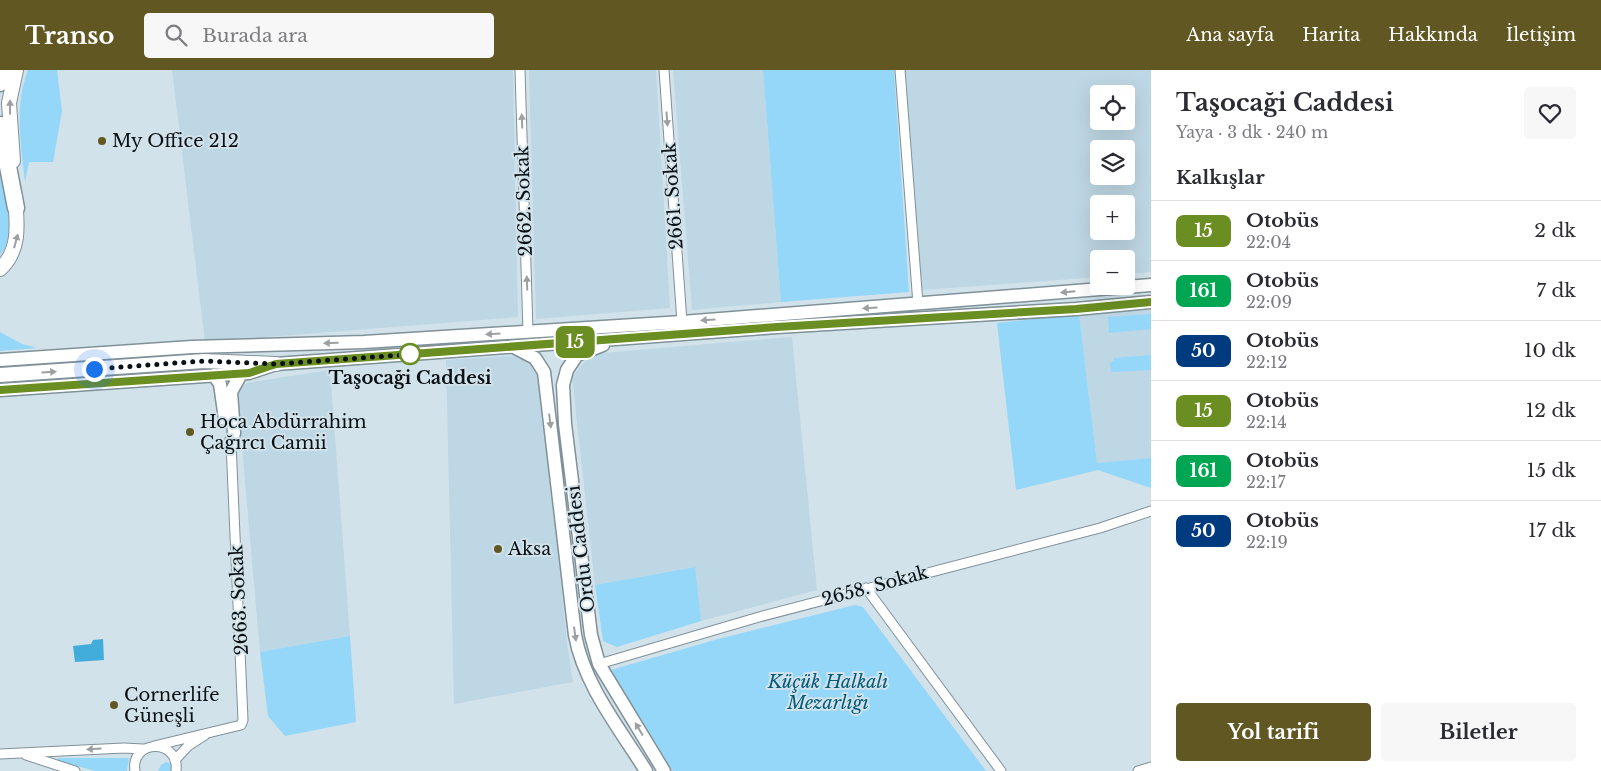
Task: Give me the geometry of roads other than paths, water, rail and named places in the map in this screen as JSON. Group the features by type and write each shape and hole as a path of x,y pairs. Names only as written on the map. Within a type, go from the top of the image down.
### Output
{"highway":[{"path":"0,83 4,70"},
{"path":"0,125 16,208"}],"main road":[{"path":"0,269 12,253 18,232 9,102 16,70"},
{"path":"0,375 204,361 276,364 777,327 1151,285"},
{"path":"0,360 192,347 364,342 682,322 919,310 1076,309 1151,302"},
{"name":"Ordu Caddesi","path":"617,339 578,356 567,370 563,385 565,424 591,635 599,664 664,771"},
{"name":"Ordu Caddesi","path":"514,347 535,358 544,372 575,635 581,660 593,685 646,771"},
{"path":"0,390 241,374 276,364"},
{"path":"231,443 234,434 231,392 241,374"},
{"path":"214,375 220,384 227,432 231,443"}],"street":[{"name":"2662. Sokak","path":"520,70 528,332"},
{"name":"2661. Sokak","path":"664,70 682,322"},
{"path":"900,70 919,310"},
{"name":"2663. Sokak","path":"210,732 241,725 244,714 231,443"},
{"name":"2658. Sokak","path":"599,664 866,588 1100,528 1151,511"},
{"path":"866,588 1001,771"},
{"path":"0,754 124,748 143,750 210,732"},
{"path":"176,759 188,746 210,732"},
{"path":"154,746 167,749 176,759 177,771"},
{"path":"135,771 135,760 143,750"},
{"path":"21,753 75,771"},
{"path":"1138,771 1151,767"}],"place":[{"name":"My Office 212","path":"102,141"},
{"name":"Taşocaği Caddesi","path":"410,354"},
{"name":"Hoca Abdürrahim Çağırcı Camii","path":"190,432"},
{"name":"Aksa","path":"498,549"},
{"name":"Cornerlife Güneşli","path":"114,705"}],"park label":[{"name":"Küçük Halkalı Mezarlığı","path":"828,692"}]}
